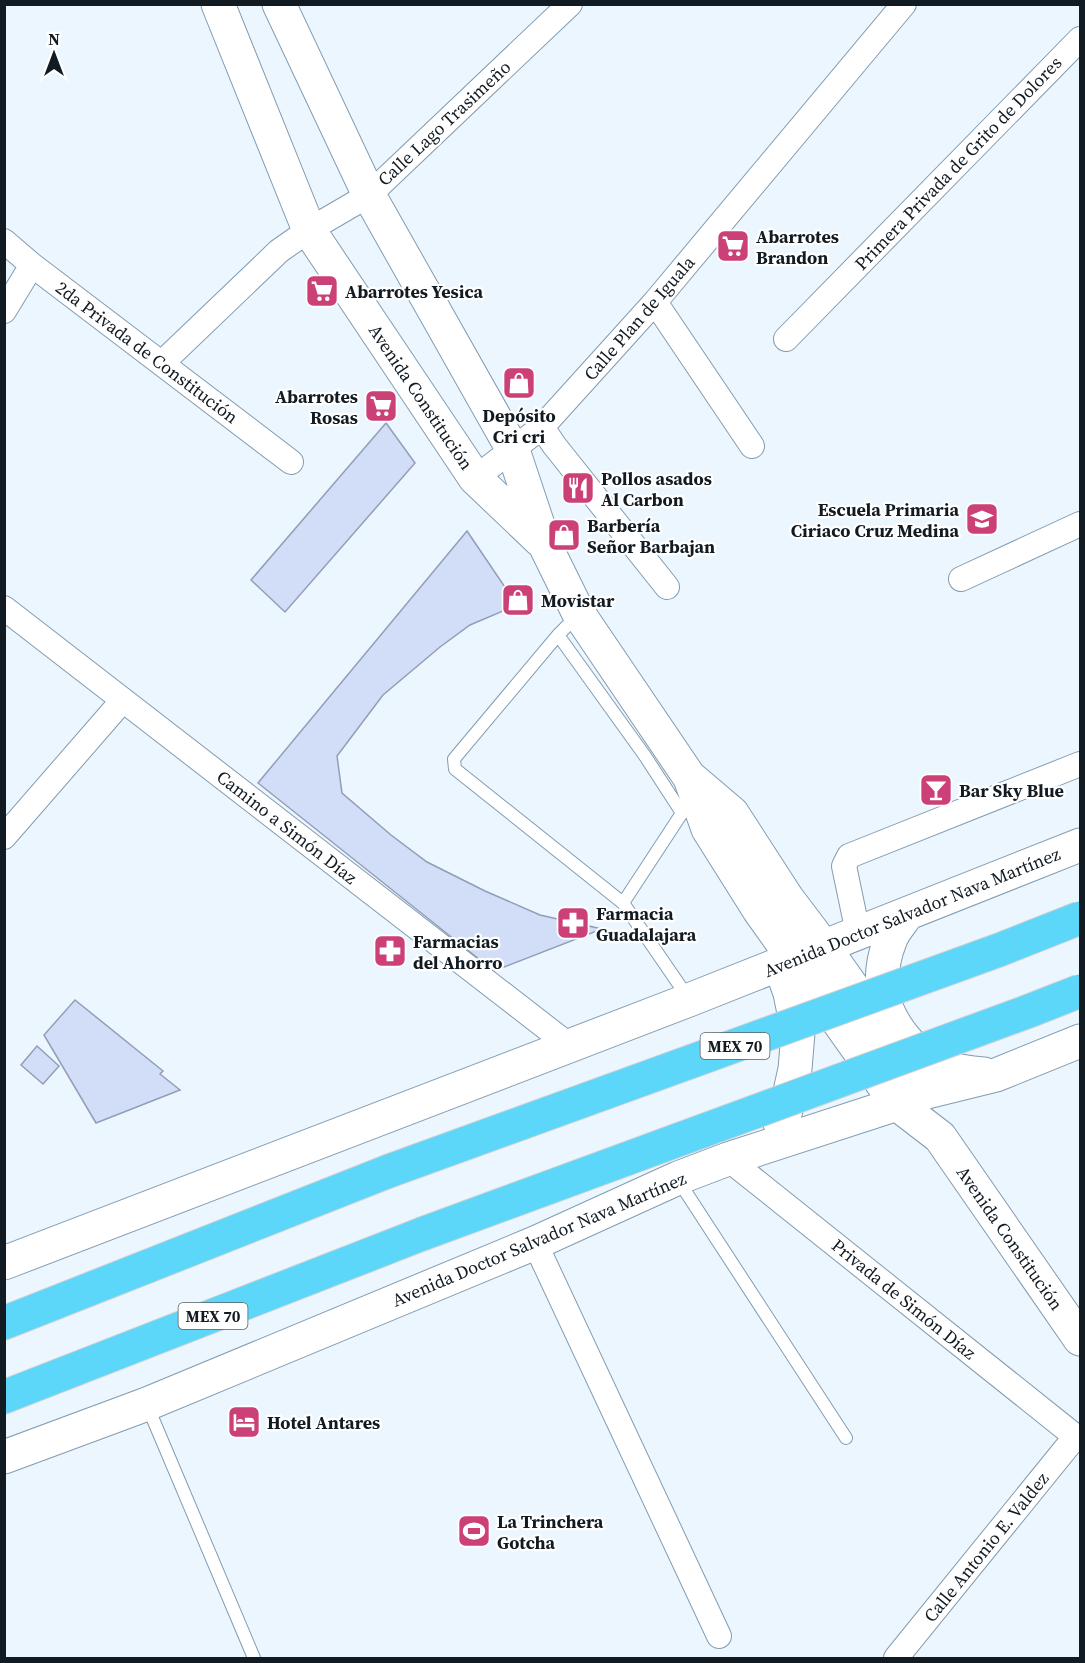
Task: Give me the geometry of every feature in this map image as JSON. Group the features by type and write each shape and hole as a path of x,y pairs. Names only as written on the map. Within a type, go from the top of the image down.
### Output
{"highway":[{"name":"MEX 70","path":"4,1323 389,1172 999,950 1080,918"},
{"name":"Avenida Doctor Salvador Nava Martínez","path":"4,1397 423,1234 1029,1011 1080,990"}],"main road":[{"name":"Avenida Constitución","path":"218,4 309,230 475,478 544,543"},
{"name":"Avenida Constitución","path":"279,4 369,195 513,450 569,624 690,778 732,813 787,898 787,962"},
{"name":"Avenida Constitución","path":"690,778 708,829 759,910 787,962 912,1098 1080,1339"},
{"name":"Avenida Doctor Salvador Nava Martínez","path":"4,1263 690,1000 1080,845"},
{"path":"743,1154 785,1114 795,1069 798,1033 787,962 756,955 759,910"},
{"path":"907,914 890,938 882,966 883,996 894,1024 912,1047 936,1064 965,1072 996,1075"},
{"name":"Avenida Doctor Salvador Nava Martínez","path":"4,1457 147,1404 535,1243 678,1179 743,1154 912,1098 996,1075 1080,1041"}],"street":[{"name":"Calle Lago Trasimeño","path":"162,363 279,251 309,230 369,195 570,4"},
{"name":"Calle Plan de Iguala","path":"475,478 542,427 655,302 904,4"},
{"name":"Primera Privada de Grito de Dolores","path":"786,339 1080,39"},
{"name":"2da Privada de Constitución","path":"4,241 32,265 291,462"},
{"path":"4,311 32,265"},
{"path":"655,302 752,446"},
{"path":"542,427 554,446 667,587"},
{"path":"961,579 1080,524"},
{"name":"Camino a Simón Díaz","path":"4,608 570,1046"},
{"path":"4,837 123,700"},
{"path":"858,933 844,866 849,856 1080,764"},
{"name":"Privada de Simón Díaz","path":"743,1154 1078,1438"},
{"path":"535,1243 719,1636"},
{"name":"Calle Antonio E. Valdez","path":"896,1659 1078,1438"}],"lane":[{"path":"623,903 682,813 645,756 569,624 454,759 453,764 455,769 623,903 690,1000"},
{"path":"678,1179 846,1438"},
{"path":"147,1404 254,1659"}],"building":[{"path":"386,423 415,463 285,612 251,580"},
{"path":"467,531 517,605 470,625 440,647 383,695 337,756 342,793 427,862 540,915 602,929 494,971 258,783"},
{"path":"75,1000 163,1071 160,1074 180,1090 96,1123 44,1035"},
{"path":"37,1046 59,1066 43,1084 21,1065"}],"place":[{"name":"Abarrotes Brandon","path":"733,246"},
{"name":"Abarrotes Yesica","path":"322,291"},
{"name":"Depósito Cri cri","path":"519,383"},
{"name":"Abarrotes Rosas","path":"381,406"},
{"name":"Pollos asados Al Carbon","path":"578,488"},
{"name":"Escuela Primaria Ciriaco Cruz Medina","path":"982,519"},
{"name":"Barbería Señor Barbajan","path":"564,535"},
{"name":"Movistar","path":"518,600"},
{"name":"Bar Sky Blue","path":"936,790"},
{"name":"Farmacia Guadalajara","path":"573,923"},
{"name":"Farmacias del Ahorro","path":"390,951"},
{"name":"Hotel Antares","path":"244,1422"},
{"name":"La Trinchera Gotcha","path":"474,1531"}]}
